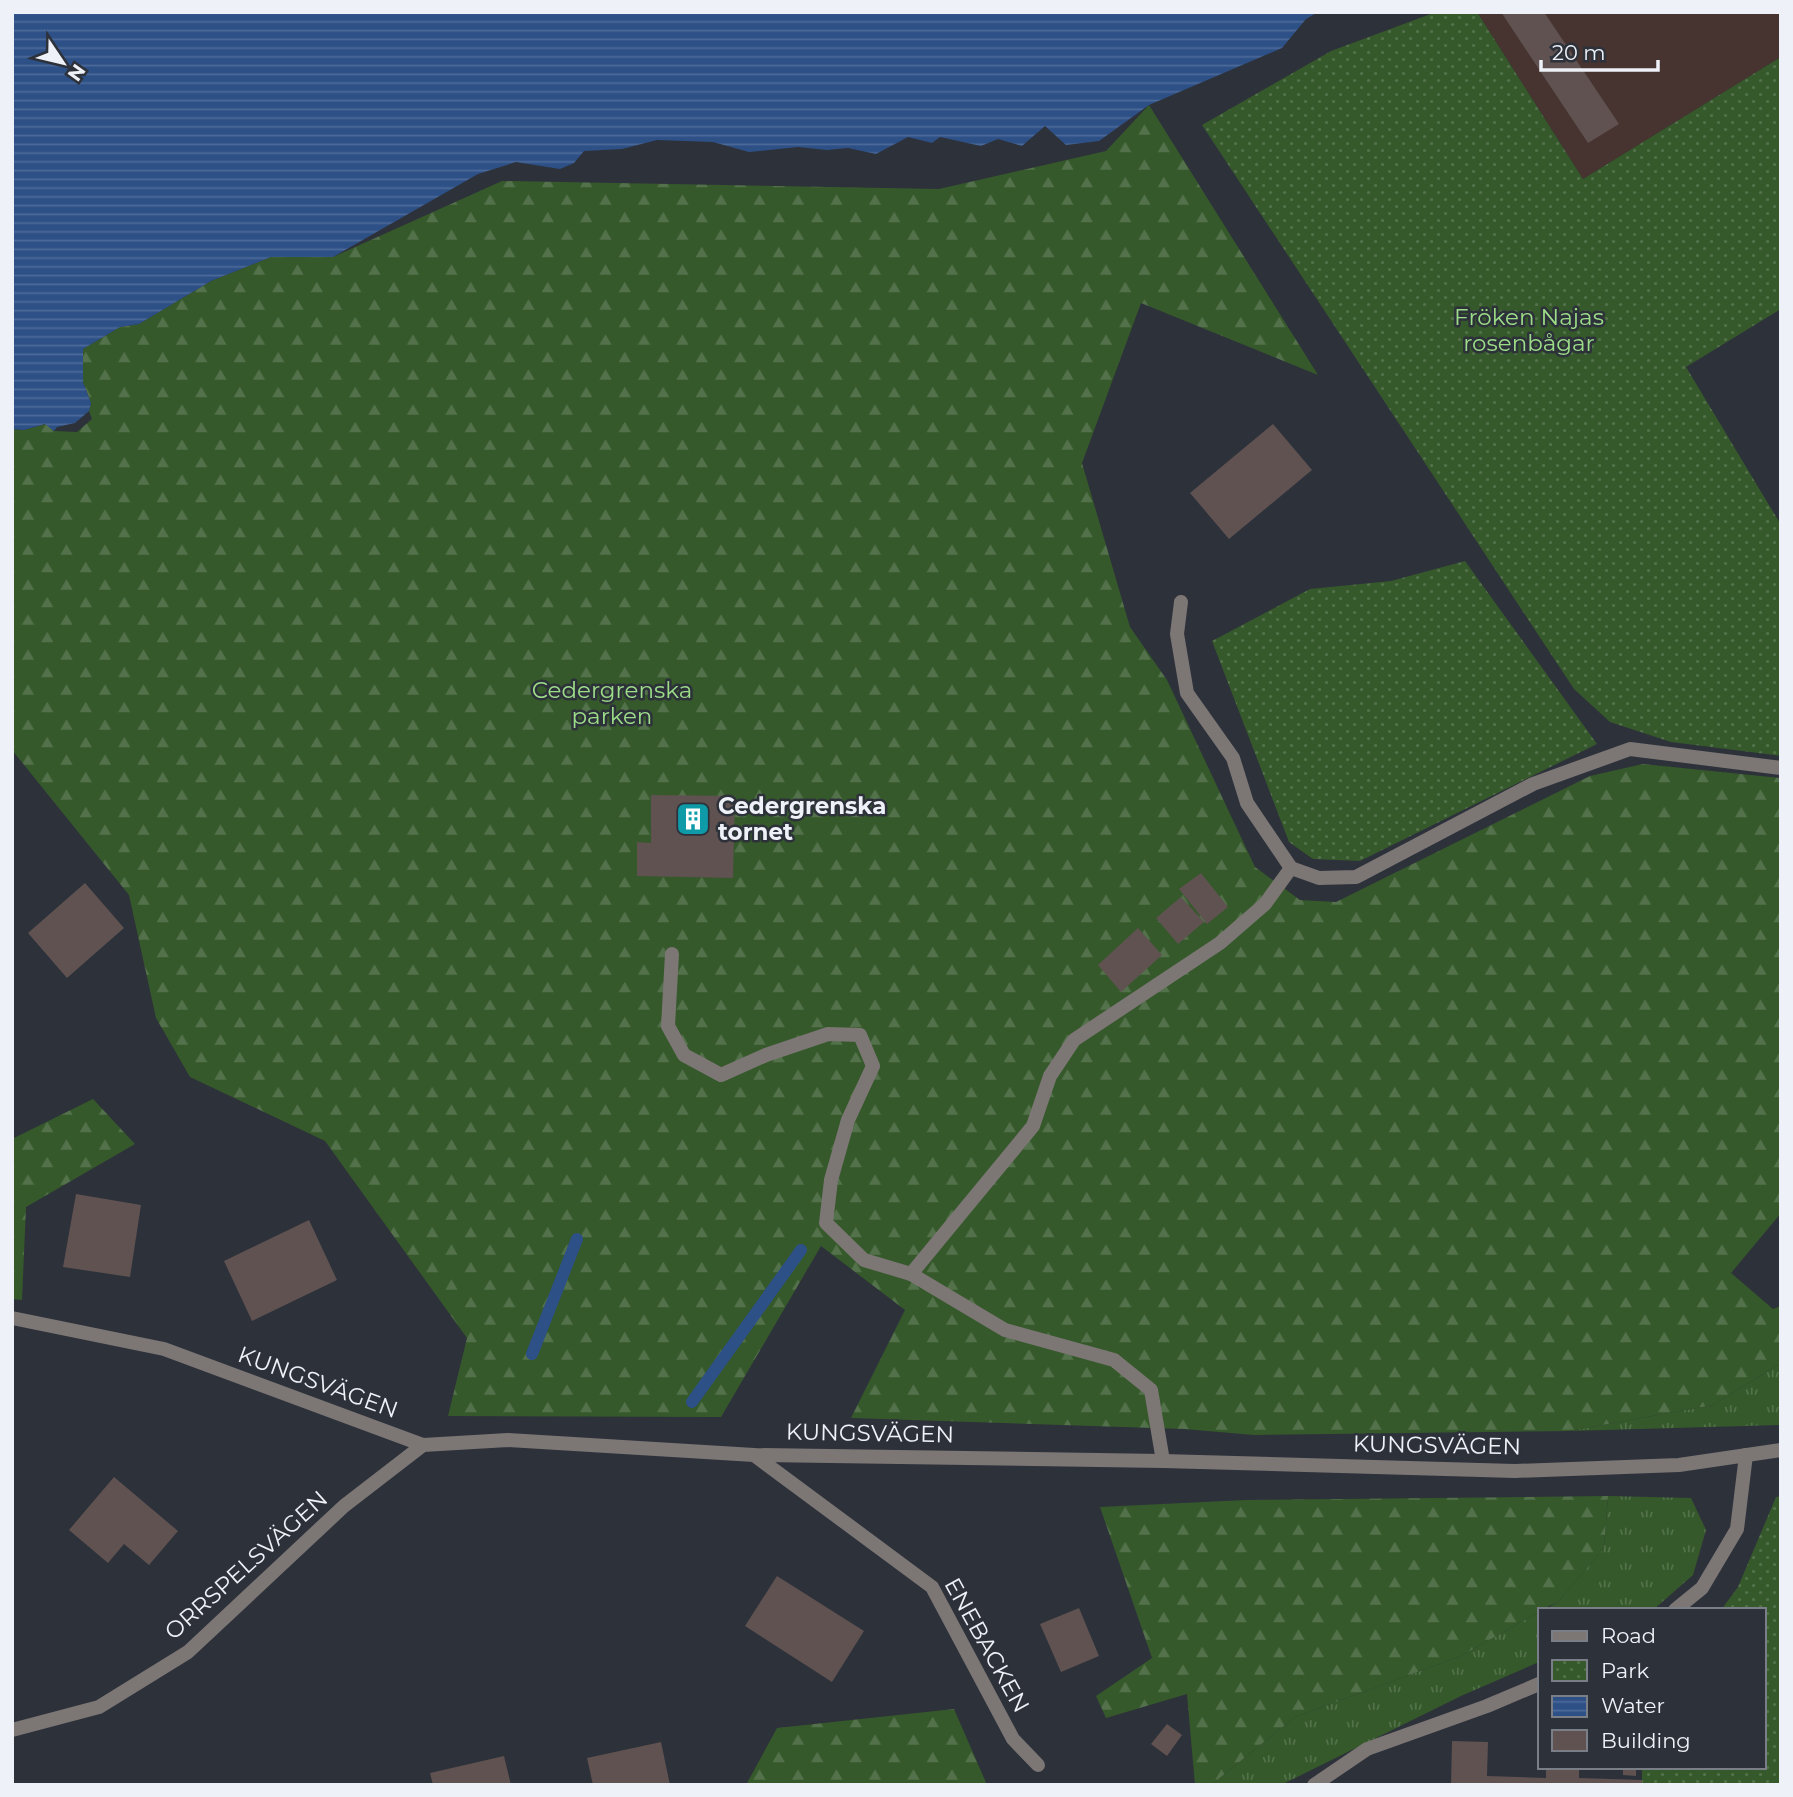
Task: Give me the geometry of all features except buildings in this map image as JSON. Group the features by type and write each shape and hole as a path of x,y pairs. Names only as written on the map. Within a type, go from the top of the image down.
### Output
{"street":[{"path":"1181,602 1177,634 1187,693 1233,758 1247,803 1291,868 1319,878 1356,877 1533,784 1630,749 1781,768"},
{"path":"911,1274 1033,1126 1050,1076 1074,1040 1220,943 1265,904 1291,868"},
{"path":"671,954 668,1026 684,1055 720,1074 828,1034 860,1035 873,1066 848,1120 831,1180 826,1223 864,1260 911,1274 1005,1331 1114,1360 1151,1390 1163,1461"},
{"name":"KUNGSVÄGEN","path":"12,1318 164,1349 422,1445 508,1440 754,1455 1163,1461 1515,1471 1679,1465 1781,1451"},
{"name":"ORRSPELSVÄGEN","path":"12,1730 99,1707 188,1652 344,1506 422,1445"},
{"name":"ENEBACKEN","path":"754,1455 932,1587 1013,1739 1038,1765"},
{"path":"1677,1608 1702,1588 1737,1529 1746,1455"},
{"path":"1314,1785 1367,1749 1538,1684"}],"shaded area":[{"path":"1477,12 1781,12 1781,57 1583,179"}],"green space":[{"name":"Fröken Najas rosenbågar","path":"1436,12 1477,12 1583,179 1781,57 1781,309 1686,367 1781,525 1781,756 1671,742 1610,722 1574,689 1202,125 1331,51"},
{"name":"Cedergrenska parken","path":"1149,105 1318,375 1141,303 1082,463 1130,627 1167,680 1255,867 1300,900 1336,902 1590,776 1643,764 1781,778 1781,1213 1731,1273 1773,1309 1781,1306 1781,1363 1713,1405 1569,1431 1254,1435 1184,1429 851,1418 905,1310 821,1246 721,1417 448,1416 467,1338 325,1141 190,1077 156,1018 129,895 12,750 12,429 24,430 46,424 54,431 77,432 92,419 89,411 91,403 83,382 83,349 120,327 139,324 211,281 271,257 333,257 502,181 939,189 1106,151"},
{"path":"1465,561 1597,744 1360,861 1313,859 1289,842 1212,641 1310,589 1391,581"},
{"path":"93,1099 135,1144 26,1207 22,1300 12,1299 12,1139"},
{"path":"1781,1363 1781,1425 1569,1431 1713,1405"},
{"path":"1608,1496 1691,1498 1706,1530 1693,1575 1655,1608 1548,1608 1557,1603 1604,1548"},
{"path":"1608,1496 1604,1548 1557,1603 1538,1608 1538,1613 1461,1656 1295,1717 1211,1785 1195,1785 1187,1694 1106,1718 1096,1696 1152,1658 1100,1507 1246,1500"},
{"path":"1781,1496 1781,1785 1642,1785 1642,1769 1765,1769 1765,1608 1722,1608 1738,1587 1776,1497"},
{"path":"1538,1613 1538,1662 1461,1696 1281,1785 1211,1785 1295,1717 1461,1656"},
{"path":"954,1709 987,1785 746,1785 777,1728"}],"water":[{"path":"12,12 1318,12 1306,19 1282,48 1149,105 1099,141 1066,145 1045,126 1022,146 998,139 981,146 940,137 932,143 908,137 876,154 848,148 827,150 798,147 749,152 713,142 657,140 622,149 584,151 574,163 560,169 516,162 478,174 333,257 271,257 211,281 139,324 120,327 83,349 83,382 91,403 89,411 75,423 57,427 54,431 45,424 24,430 12,429"}],"waterway":[{"path":"532,1354 577,1239"},
{"path":"692,1402 801,1250"}],"place":[{"name":"Cedergrenska tornet","path":"693,819"}]}
